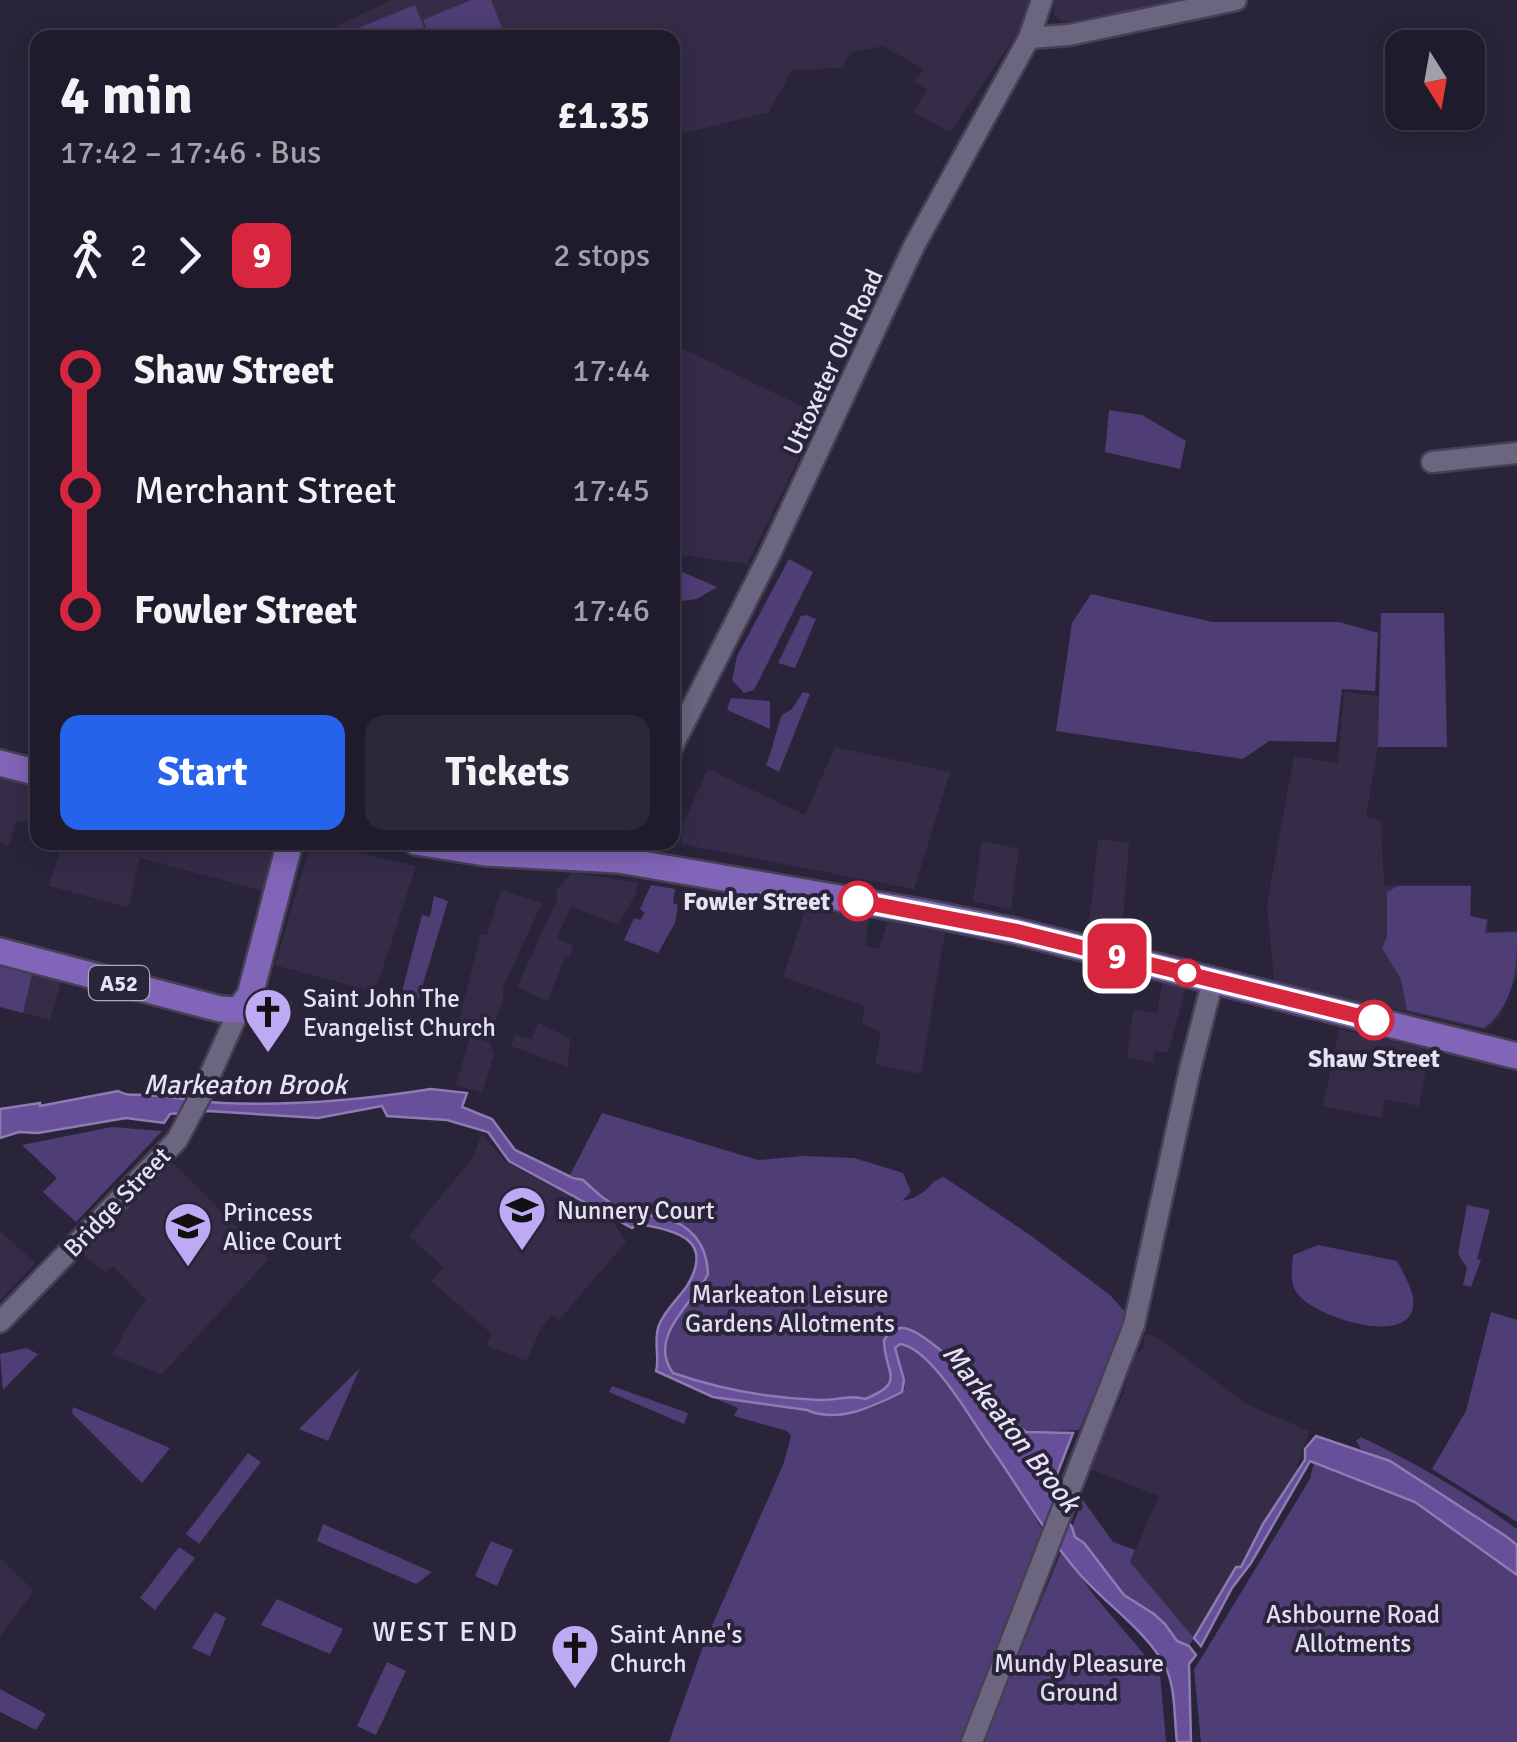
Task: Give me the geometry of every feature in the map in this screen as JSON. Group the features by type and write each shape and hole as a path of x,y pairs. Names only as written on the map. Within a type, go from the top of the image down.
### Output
{"main road":[{"path":"0,763 30,771"},
{"name":"Bridge Street","path":"239,1010 250,994 288,850"},
{"path":"471,850 498,854 623,851 1015,931 1517,1056"},
{"name":"A52","path":"0,951 220,1009 239,1010"}],"street":[{"path":"1028,38 1068,35 1236,0"},
{"name":"Uttoxeter Old Road","path":"680,731 762,570 914,246 1028,38 1040,7"},
{"path":"1432,462 1517,452"},
{"path":"972,1742 1140,1303 1213,980"},
{"name":"Bridge Street","path":"0,1322 168,1150 202,1094 239,1010"}],"shaded area":[{"path":"391,0 1031,0 1022,26 950,132 913,112 927,90 914,81 924,69 883,46 850,53 842,68 792,70 769,112 680,134 680,30 328,30"},
{"path":"1054,0 1193,0 1066,22 1054,14"},
{"path":"680,347 820,415 747,564 683,555"},
{"path":"1344,692 1381,696 1378,747 1366,817 1381,821 1384,885 1471,885 1471,916 1488,919 1487,932 1517,931 1517,976 1500,1016 1485,1030 1274,981 1267,904 1294,756 1338,763"},
{"path":"835,747 950,772 914,889 681,844 684,822 708,769 805,815"},
{"path":"0,775 30,784 30,824 16,820 9,846 0,843"},
{"path":"1098,839 1129,843 1122,931 1089,925"},
{"path":"982,841 1019,849 1011,909 973,901"},
{"path":"60,850 275,850 264,891 140,858 128,907 49,886"},
{"path":"309,850 348,850 416,866 375,992 275,965"},
{"path":"572,872 638,883 618,925 571,906 557,938 574,946 547,1001 517,987 557,900 556,891"},
{"path":"501,890 542,903 503,987 495,1022 484,1026 459,1020 481,934 487,935"},
{"path":"806,908 869,918 865,946 879,949 888,921 945,932 921,1074 875,1064 881,1032 862,1024 865,1006 783,977"},
{"path":"33,970 62,978 50,1020 23,1013"},
{"path":"1163,980 1186,987 1168,1053 1155,1051 1153,1063 1127,1058 1133,1009 1157,1013"},
{"path":"538,1023 570,1038 568,1067 511,1046 515,1035 531,1039"},
{"path":"1339,1029 1430,1050 1419,1106 1385,1099 1381,1118 1323,1106"},
{"path":"470,1037 489,1042 494,1054 482,1093 456,1085"},
{"name":"Nunnery Court","path":"482,1134 506,1162 583,1202 614,1223 626,1242 559,1320 552,1315 541,1328 527,1361 486,1345 492,1334 431,1281 443,1267 409,1236 473,1157"},
{"name":"Princess Alice Court","path":"173,1163 269,1259 162,1374 112,1355 146,1300 113,1266 106,1272 82,1254"},
{"path":"0,1233 35,1263 0,1301"},
{"path":"1148,1334 1246,1404 1309,1431 1297,1466 1300,1471 1215,1612 1194,1638 1130,1562 1159,1496 1090,1469 1123,1394 1133,1359 1145,1345 1143,1337"},
{"path":"0,1558 34,1591 0,1636"}],"green space":[{"path":"471,0 491,0 503,30 427,30 423,20"},
{"path":"415,5 425,30 353,30"},
{"path":"1109,410 1142,415 1186,441 1180,469 1105,452"},
{"path":"789,559 813,572 754,690 744,693 732,680 737,656"},
{"path":"680,571 717,587 697,599 680,601"},
{"path":"1091,594 1212,622 1339,622 1378,633 1375,691 1342,689 1336,742 1269,741 1243,759 1056,731 1072,623"},
{"path":"1381,613 1444,613 1447,747 1378,747"},
{"path":"801,616 816,619 795,668 778,663"},
{"path":"803,692 810,694 779,772 766,765 782,715 792,709"},
{"path":"731,698 770,701 770,729 727,710"},
{"path":"651,885 675,889 673,903 678,905 675,923 658,953 624,940 634,918 640,920 645,913 640,909"},
{"path":"1398,886 1471,886 1470,916 1487,920 1485,933 1517,932 1508,997 1484,1028 1407,1010 1401,979 1382,948 1387,937 1387,892"},
{"path":"434,896 448,901 417,1004 400,999 422,915 430,917"},
{"path":"0,966 32,975 23,1013 0,1007"},
{"path":"271,997 292,1002 284,1030 262,1024"},
{"name":"Markeaton Leisure Gardens Allotments","path":"602,1113 758,1160 804,1156 854,1158 903,1173 911,1192 902,1201 918,1196 944,1177 1030,1235 1110,1295 1127,1314 1079,1430 1026,1432 928,1339 915,1332 883,1347 892,1370 891,1384 878,1395 854,1400 752,1392 673,1373 666,1360 669,1333 708,1274 707,1258 697,1237 688,1229 662,1217 623,1210 570,1175"},
{"path":"112,1127 162,1131 76,1222 43,1192 57,1178 22,1145"},
{"path":"1467,1205 1490,1210 1477,1259 1481,1260 1471,1287 1463,1285 1467,1268 1458,1254"},
{"path":"1318,1245 1397,1261 1412,1293 1411,1314 1400,1323 1363,1325 1322,1312 1307,1302 1293,1284 1293,1255"},
{"path":"1491,1312 1517,1320 1517,1522 1432,1469 1466,1411"},
{"path":"909,1345 932,1364 1013,1477 1043,1531 964,1742 669,1742 704,1644 783,1465 791,1436 787,1431 734,1416 738,1408 714,1398 819,1414 859,1412 905,1388 895,1348"},
{"path":"26,1348 38,1354 3,1390 0,1354"},
{"path":"360,1368 328,1441 299,1429"},
{"path":"612,1386 688,1413 684,1424 609,1392"},
{"path":"73,1407 170,1448 142,1483 72,1413"},
{"path":"1361,1437 1441,1479 1517,1529 1517,1545 1403,1468 1361,1449 1356,1441"},
{"path":"248,1453 261,1462 199,1544 186,1534"},
{"name":"Ashbourne Road Allotments","path":"1314,1462 1415,1502 1517,1575 1517,1742 1201,1742 1194,1670 1310,1479"},
{"path":"1083,1500 1113,1542 1135,1550 1130,1562 1194,1638 1189,1646 1177,1641 1165,1624 1125,1595 1075,1537 1072,1527"},
{"path":"323,1524 432,1572 416,1584 317,1541"},
{"path":"491,1541 513,1550 497,1586 475,1576"},
{"path":"179,1547 195,1558 155,1610 140,1598"},
{"name":"Mundy Pleasure Ground","path":"1062,1550 1093,1594 1160,1673 1166,1742 983,1742"},
{"path":"277,1599 343,1629 330,1654 261,1625"},
{"path":"215,1612 226,1618 210,1656 192,1648"},
{"path":"387,1662 406,1671 376,1735 357,1726"},
{"path":"0,1689 46,1714 36,1730 0,1712"}],"water":[{"name":"Markeaton Brook","path":"431,1089 467,1093 462,1107 492,1119 515,1150 583,1180 622,1209 672,1220 695,1237 704,1253 708,1274 669,1333 666,1359 673,1373 764,1395 865,1399 890,1382 884,1340 894,1330 903,1328 915,1332 947,1356 1026,1432 1073,1433 1049,1495 1075,1537 1084,1543 1124,1595 1154,1614 1177,1641 1189,1646 1196,1655 1189,1664 1191,1742 1177,1742 1171,1684 1157,1653 1065,1556 959,1399 924,1357 900,1344 895,1348 904,1380 902,1392 868,1408 831,1415 713,1397 656,1371 659,1325 695,1270 694,1248 688,1240 666,1230 638,1224 632,1228 509,1161 488,1132 447,1120 387,1116 382,1106 318,1118 208,1111 170,1114 164,1123 126,1118 0,1138 0,1109 40,1106 118,1091 214,1102 276,1104"},
{"path":"1316,1436 1390,1461 1507,1537 1517,1545 1517,1575 1415,1502 1310,1461 1201,1646 1194,1638 1236,1567 1241,1567 1263,1524 1305,1460 1305,1449"}],"bus line":[{"name":"9","path":"858,901 1015,931 1374,1020"}],"place":[{"name":"Fowler Street","path":"858,901"},
{"name":"Shaw Street","path":"1374,1020"},
{"name":"Saint John The Evangelist Church","path":"268,1054"},
{"name":"Nunnery Court","path":"522,1252"},
{"name":"Princess Alice Court","path":"188,1268"},
{"name":"Saint Anne's Church","path":"575,1690"}],"district":[{"name":"WEST END","path":"446,1632"}]}
